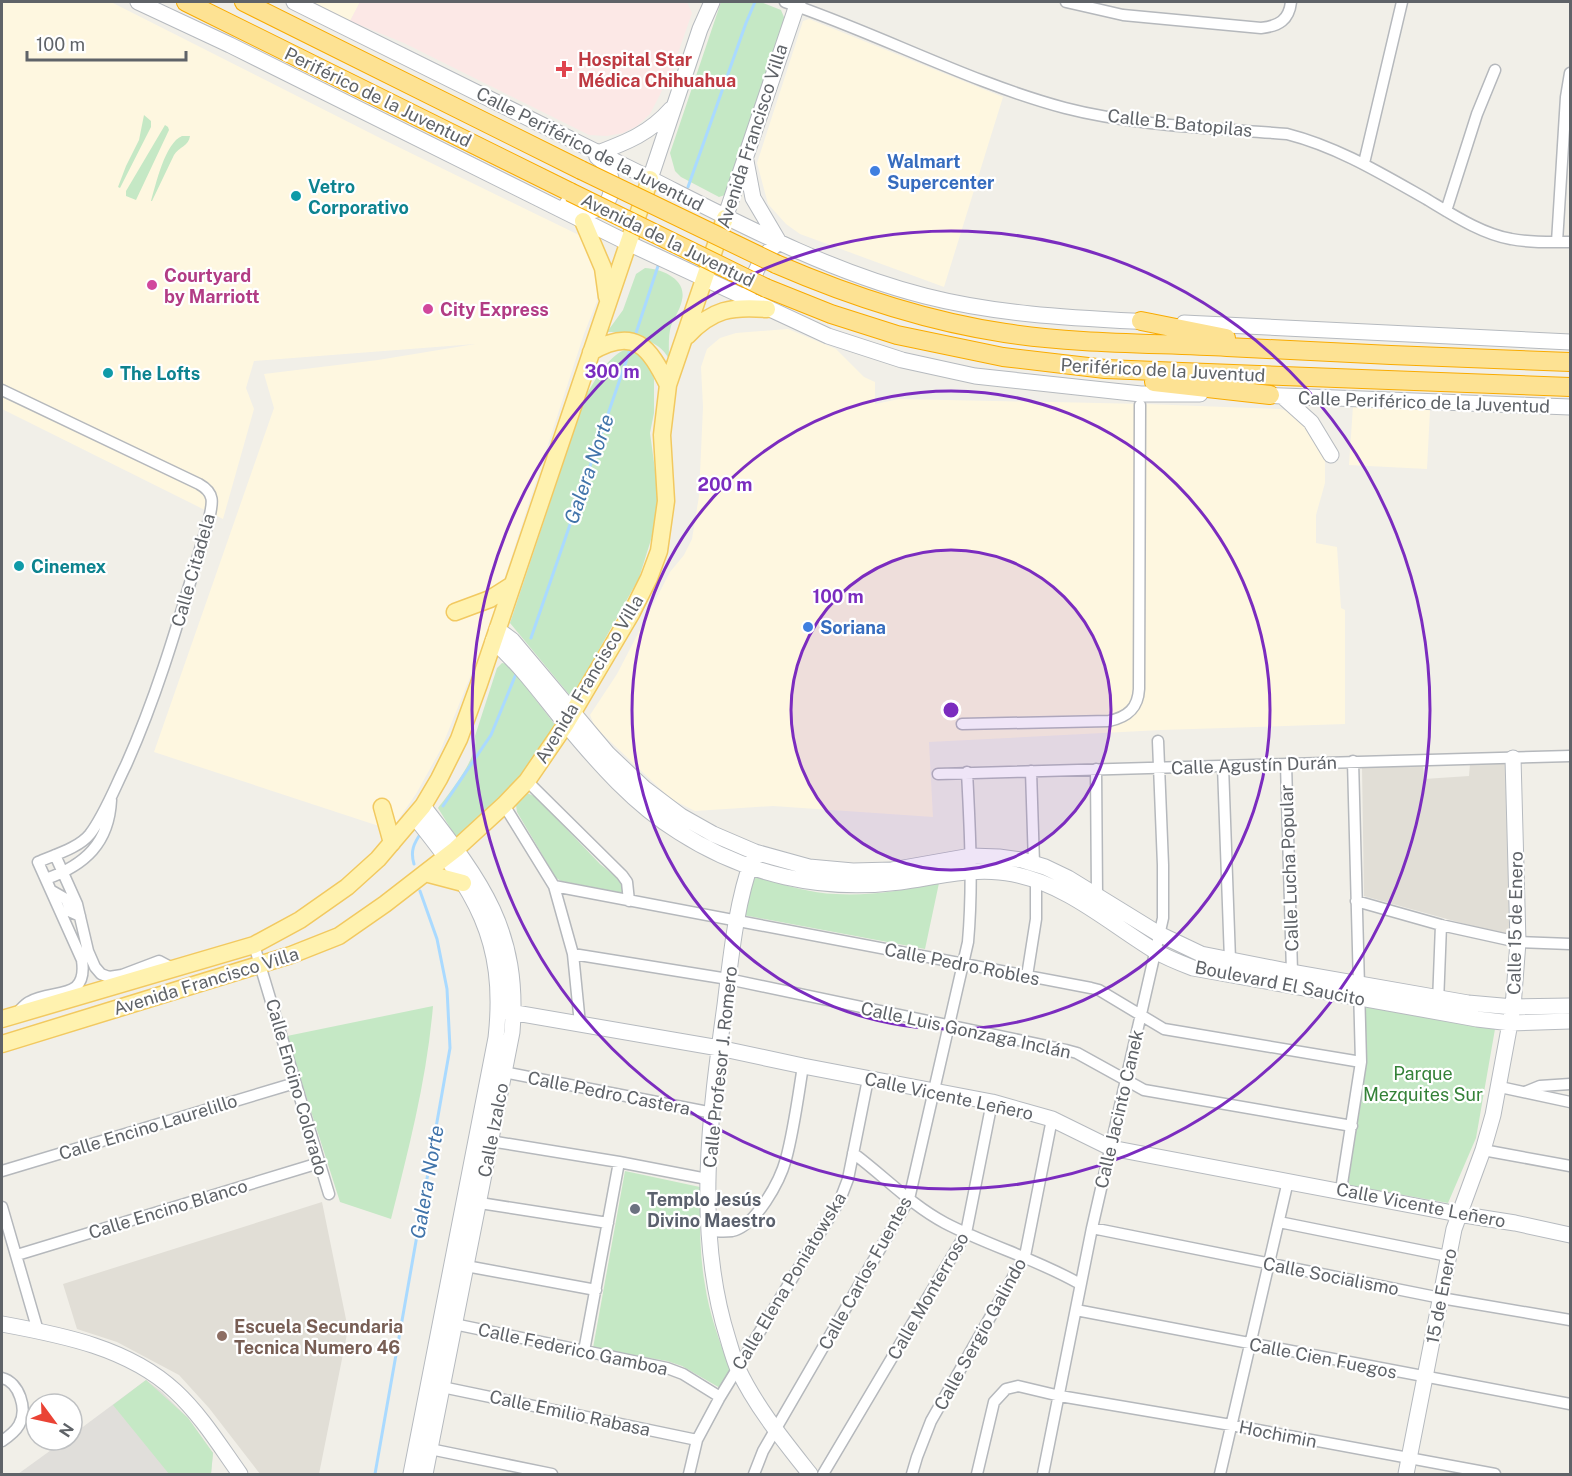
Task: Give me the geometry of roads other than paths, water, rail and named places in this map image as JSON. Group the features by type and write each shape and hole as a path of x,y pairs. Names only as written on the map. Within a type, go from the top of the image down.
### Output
{"highway":[{"name":"Periférico de la Juventud","path":"186,2 570,192"},
{"name":"Periférico de la Juventud","path":"244,2 581,170"},
{"name":"Avenida de la Juventud","path":"581,170 776,264"},
{"name":"Avenida de la Juventud","path":"570,192 766,288"},
{"name":"Periférico de la Juventud","path":"776,264 822,284 899,310 936,320 1006,333 1114,342 1570,362"},
{"name":"Periférico de la Juventud","path":"766,288 831,314 897,335 978,353 1105,369 1570,387"},
{"path":"1141,321 1293,351"},
{"path":"1105,369 1157,382 1276,396"}],"main road":[{"name":"Calle Periférico de la Juventud","path":"138,2 230,45 704,280 828,336 902,360 975,376 1141,394 1276,396 1570,407"},
{"name":"Calle Periférico de la Juventud","path":"294,2 543,124 725,218 858,275 910,292 982,309 1046,316 1570,342"},
{"name":"Avenida Francisco Villa","path":"7,1018 254,945 300,920 347,887 393,843 418,811 439,779 459,739 673,107 700,29 712,2"},
{"name":"Avenida Francisco Villa","path":"2,1044 261,965 339,936 451,853 527,781 570,717 631,614 649,578 659,551 666,501 662,435 668,385 725,218 793,3"},
{"path":"598,153 645,134 673,107"},
{"path":"505,182 514,179 524,181 582,210 599,209 606,202 611,194 612,185 608,166 597,157 550,132 543,124"},
{"path":"745,155 753,198 779,242 767,252 760,262 750,288 750,301"},
{"path":"583,221 603,268 607,304"},
{"path":"685,339 707,318 726,309 744,307 767,309"},
{"path":"591,352 614,341 633,343 651,354 668,385"},
{"path":"1276,396 1311,422 1331,455"},
{"path":"455,612 490,599 512,585"},
{"name":"Boulevard El Saucito","path":"495,635 519,667 644,788 681,816 713,834 755,852 808,867 853,871 971,864 1010,873 1035,872 1068,878 1159,934 1201,954 1292,972 1438,1013 1511,1023 1570,1021"},
{"name":"Boulevard El Saucito","path":"570,717 618,781 652,813 678,832 710,850 750,867 804,881 841,886 887,884 971,864"},
{"name":"Calle 15 de Enero","path":"1500,1087 1514,1007 1518,942 1513,758"},
{"path":"382,807 393,843"},
{"name":"Calle Izalco","path":"411,1474 496,1038 507,1011 513,984 509,953 486,895 418,811"},
{"name":"Calle Profesor J. Romero","path":"755,852 738,921 719,1048 707,1179 708,1231 712,1276 721,1316 738,1368 756,1401 810,1474"},
{"name":"Calle Izalco","path":"425,1474 512,1032 498,978 494,950 484,922 463,883 451,853"},
{"name":"Boulevard El Saucito","path":"1035,872 1155,951 1211,972 1439,997 1468,1003 1514,1007 1570,1006"},
{"path":"425,873 463,883"},
{"name":"Calle Vicente Leñero","path":"507,1011 719,1048 992,1102 1052,1119 1111,1148 1570,1235"},
{"name":"15 de Enero","path":"1408,1467 1458,1214 1483,1150 1500,1087"},
{"path":"2,1324 75,1340 107,1350 147,1370 175,1391 206,1426 240,1474"}],"street":[{"path":"1066,2 1123,15 1261,28 1284,21 1289,13 1291,2"},
{"path":"1364,163 1402,2"},
{"name":"Calle B. Batopilas","path":"793,3 1010,92 1068,109 1124,119 1287,134 1310,140 1364,163 1446,211 1503,237 1570,242"},
{"path":"1446,211 1477,114 1496,70"},
{"path":"1557,242 1566,97 1570,73"},
{"name":"Calle Citadela","path":"2,390 207,488 212,500 208,523 165,666 137,740 111,796"},
{"path":"962,724 1110,722 1126,716 1136,705 1139,689 1140,405"},
{"name":"Calle Jacinto Canek","path":"1044,1474 1080,1284 1163,918 1158,741"},
{"name":"Calle Agustín Durán","path":"938,774 1570,756"},
{"path":"1341,1190 1361,1062 1353,761"},
{"name":"Calle Lucha Popular","path":"1287,764 1292,972"},
{"path":"1223,766 1230,960"},
{"path":"1095,769 1097,896"},
{"path":"1027,976 1036,918 1031,771"},
{"name":"Calle Carlos Fuentes","path":"754,1474 763,1451 909,1199 963,964 972,901 967,772"},
{"path":"527,781 622,875 627,882 629,901"},
{"path":"7,1018 28,1002 44,996 68,993 84,973 82,960 39,862 71,847 89,835 111,796"},
{"path":"46,879 63,873 94,851 110,817 111,796"},
{"path":"504,805 554,886 573,954 580,1024"},
{"path":"55,855 76,903 94,967 101,974 110,977 122,975 159,961 175,969"},
{"name":"Calle Pedro Robles","path":"554,886 1099,990 1164,1029 1361,1062"},
{"path":"52,891 66,899 71,912 80,916"},
{"path":"1356,901 1441,926 1518,942 1570,944"},
{"path":"1438,1013 1441,926"},
{"name":"Calle Encino Colorado","path":"254,945 329,1194"},
{"name":"Calle Luis Gonzaga Inclán","path":"573,954 728,979 1077,1053 1125,1082 1144,1090 1352,1126"},
{"path":"708,1231 732,1231 742,1227 758,1212 773,1188 786,1160 804,1066"},
{"name":"Calle Pedro Castera","path":"504,1072 713,1113"},
{"name":"Calle Elena Poniatowska","path":"689,1474 697,1440 720,1398 840,1200 848,1179 868,1078"},
{"name":"Calle Encino Laurelillo","path":"2,1171 295,1083"},
{"path":"1525,1092 1540,1086 1570,1084"},
{"path":"1500,1087 1570,1102"},
{"name":"Calle Monterroso","path":"823,1474 966,1233 992,1102"},
{"name":"Calle Sergio Galindo","path":"912,1474 931,1421 1025,1256 1052,1119"},
{"path":"490,1141 707,1179"},
{"path":"1483,1150 1570,1167"},
{"path":"853,1153 909,1199 944,1223 1025,1256 1080,1284"},
{"path":"584,1351 619,1162"},
{"name":"Calle Encino Blanco","path":"17,1255 319,1163"},
{"path":"1220,1474 1288,1181"},
{"path":"480,1203 608,1223"},
{"path":"2,1207 38,1331"},
{"path":"1279,1222 1448,1256"},
{"name":"Calle Socialismo","path":"1092,1228 1441,1298 1570,1320"},
{"path":"466,1266 596,1290"},
{"name":"Calle Cien Fuegos","path":"1076,1310 1570,1404"},
{"name":"Calle Federico Gamboa","path":"454,1324 668,1368 683,1374 720,1398"},
{"path":"2,1378 12,1382 18,1389 22,1415 18,1428 2,1441"},
{"name":"Hochimin","path":"977,1474 992,1407 1001,1393 1018,1386 1060,1396 1231,1425 1408,1467 1495,1474"},
{"name":"Calle Emilio Rabasa","path":"442,1387 697,1440"},
{"path":"430,1449 552,1474"}],"waterway":[{"name":"Galera Norte","path":"688,187 755,2"},
{"name":"Galera Norte","path":"635,336 658,266"},
{"name":"Galera Norte","path":"531,638 631,347"},
{"name":"Galera Norte","path":"443,806 491,735 516,674"},
{"name":"Galera Norte","path":"414,864 413,847 421,833"},
{"name":"Galera Norte","path":"375,1474 450,1048 447,989 437,939 420,891"}],"place":[{"name":"Hospital Star Médica Chihuahua","path":"564,69"},
{"name":"Walmart Supercenter","path":"875,171"},
{"name":"Vetro Corporativo","path":"296,196"},
{"name":"Courtyard by Marriott","path":"152,285"},
{"name":"City Express","path":"428,309"},
{"name":"The Lofts","path":"108,373"},
{"name":"Cinemex","path":"19,566"},
{"name":"Soriana","path":"808,627"},
{"name":"Templo Jesús Divino Maestro","path":"635,1209"},
{"name":"Escuela Secundaria Tecnica Numero 46","path":"222,1336"}],"park label":[{"name":"Parque Mezquites Sur","path":"1423,1083"}]}
